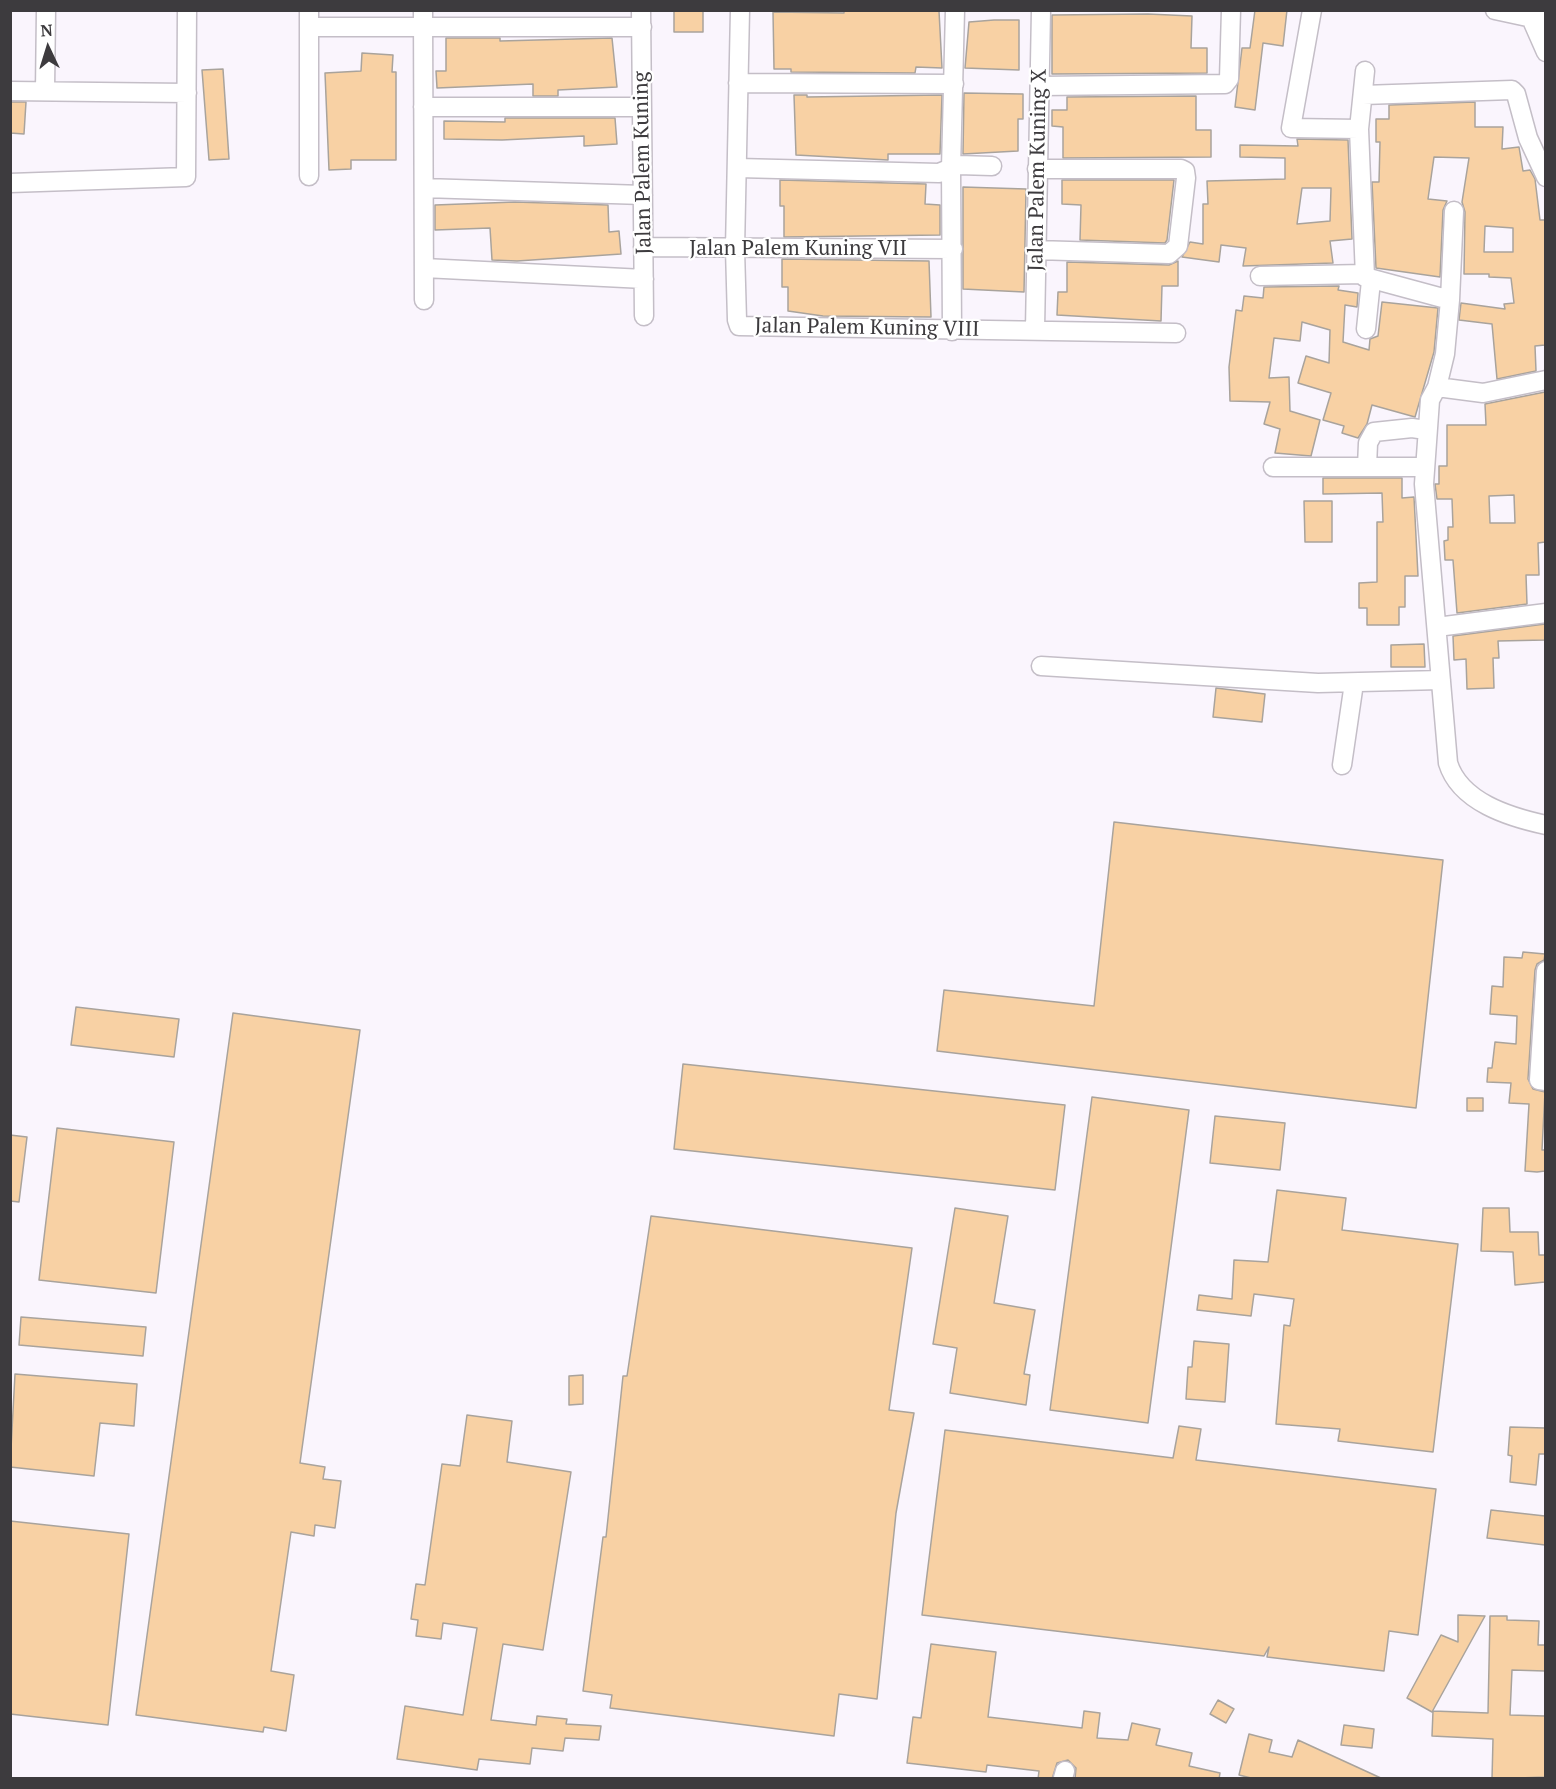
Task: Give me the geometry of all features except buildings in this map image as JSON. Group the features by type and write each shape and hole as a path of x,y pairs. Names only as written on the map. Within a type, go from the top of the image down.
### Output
{"street":[{"path":"45,91 46,10"},
{"path":"10,183 186,177 188,10"},
{"path":"735,249 740,10"},
{"path":"952,331 951,168 955,10"},
{"name":"Jalan Palem Kuning X","path":"1035,329 1041,10"},
{"path":"1040,86 1225,84 1229,80 1231,10"},
{"path":"1312,10 1291,128 1359,129"},
{"path":"1495,10 1536,17 1545,52"},
{"path":"309,176 309,19 641,19"},
{"path":"423,19 424,300"},
{"name":"Jalan Palem Kuning","path":"641,19 644,316"},
{"path":"1365,71 1359,129 1368,277 1366,329"},
{"path":"738,83 954,84"},
{"path":"10,90 187,93"},
{"path":"1363,95 1512,90 1516,94 1528,138 1545,177"},
{"path":"423,107 642,107"},
{"path":"738,168 939,173 965,165 992,166"},
{"path":"1036,250 1169,254 1179,246 1186,178 1185,171 1181,169 1037,169"},
{"path":"424,188 643,195"},
{"path":"1454,211 1445,354 1437,387 1430,400 1424,467 1448,763 1452,776 1473,795 1500,813 1545,825"},
{"name":"Jalan Palem Kuning VII","path":"643,247 953,249"},
{"name":"Jalan Palem Kuning VIII","path":"735,249 737,320 740,326 1176,333"},
{"path":"424,268 644,279"},
{"path":"1260,276 1368,277 1450,300"},
{"path":"1437,387 1483,393 1545,380"},
{"path":"1367,467 1368,443 1374,432 1412,428 1426,430"},
{"path":"1273,466 1424,467"},
{"path":"1437,627 1545,613"},
{"path":"1041,666 1353,682 1441,680"},
{"path":"1342,765 1353,682"},
{"path":"1545,971 1539,1080 1545,1081"}]}
